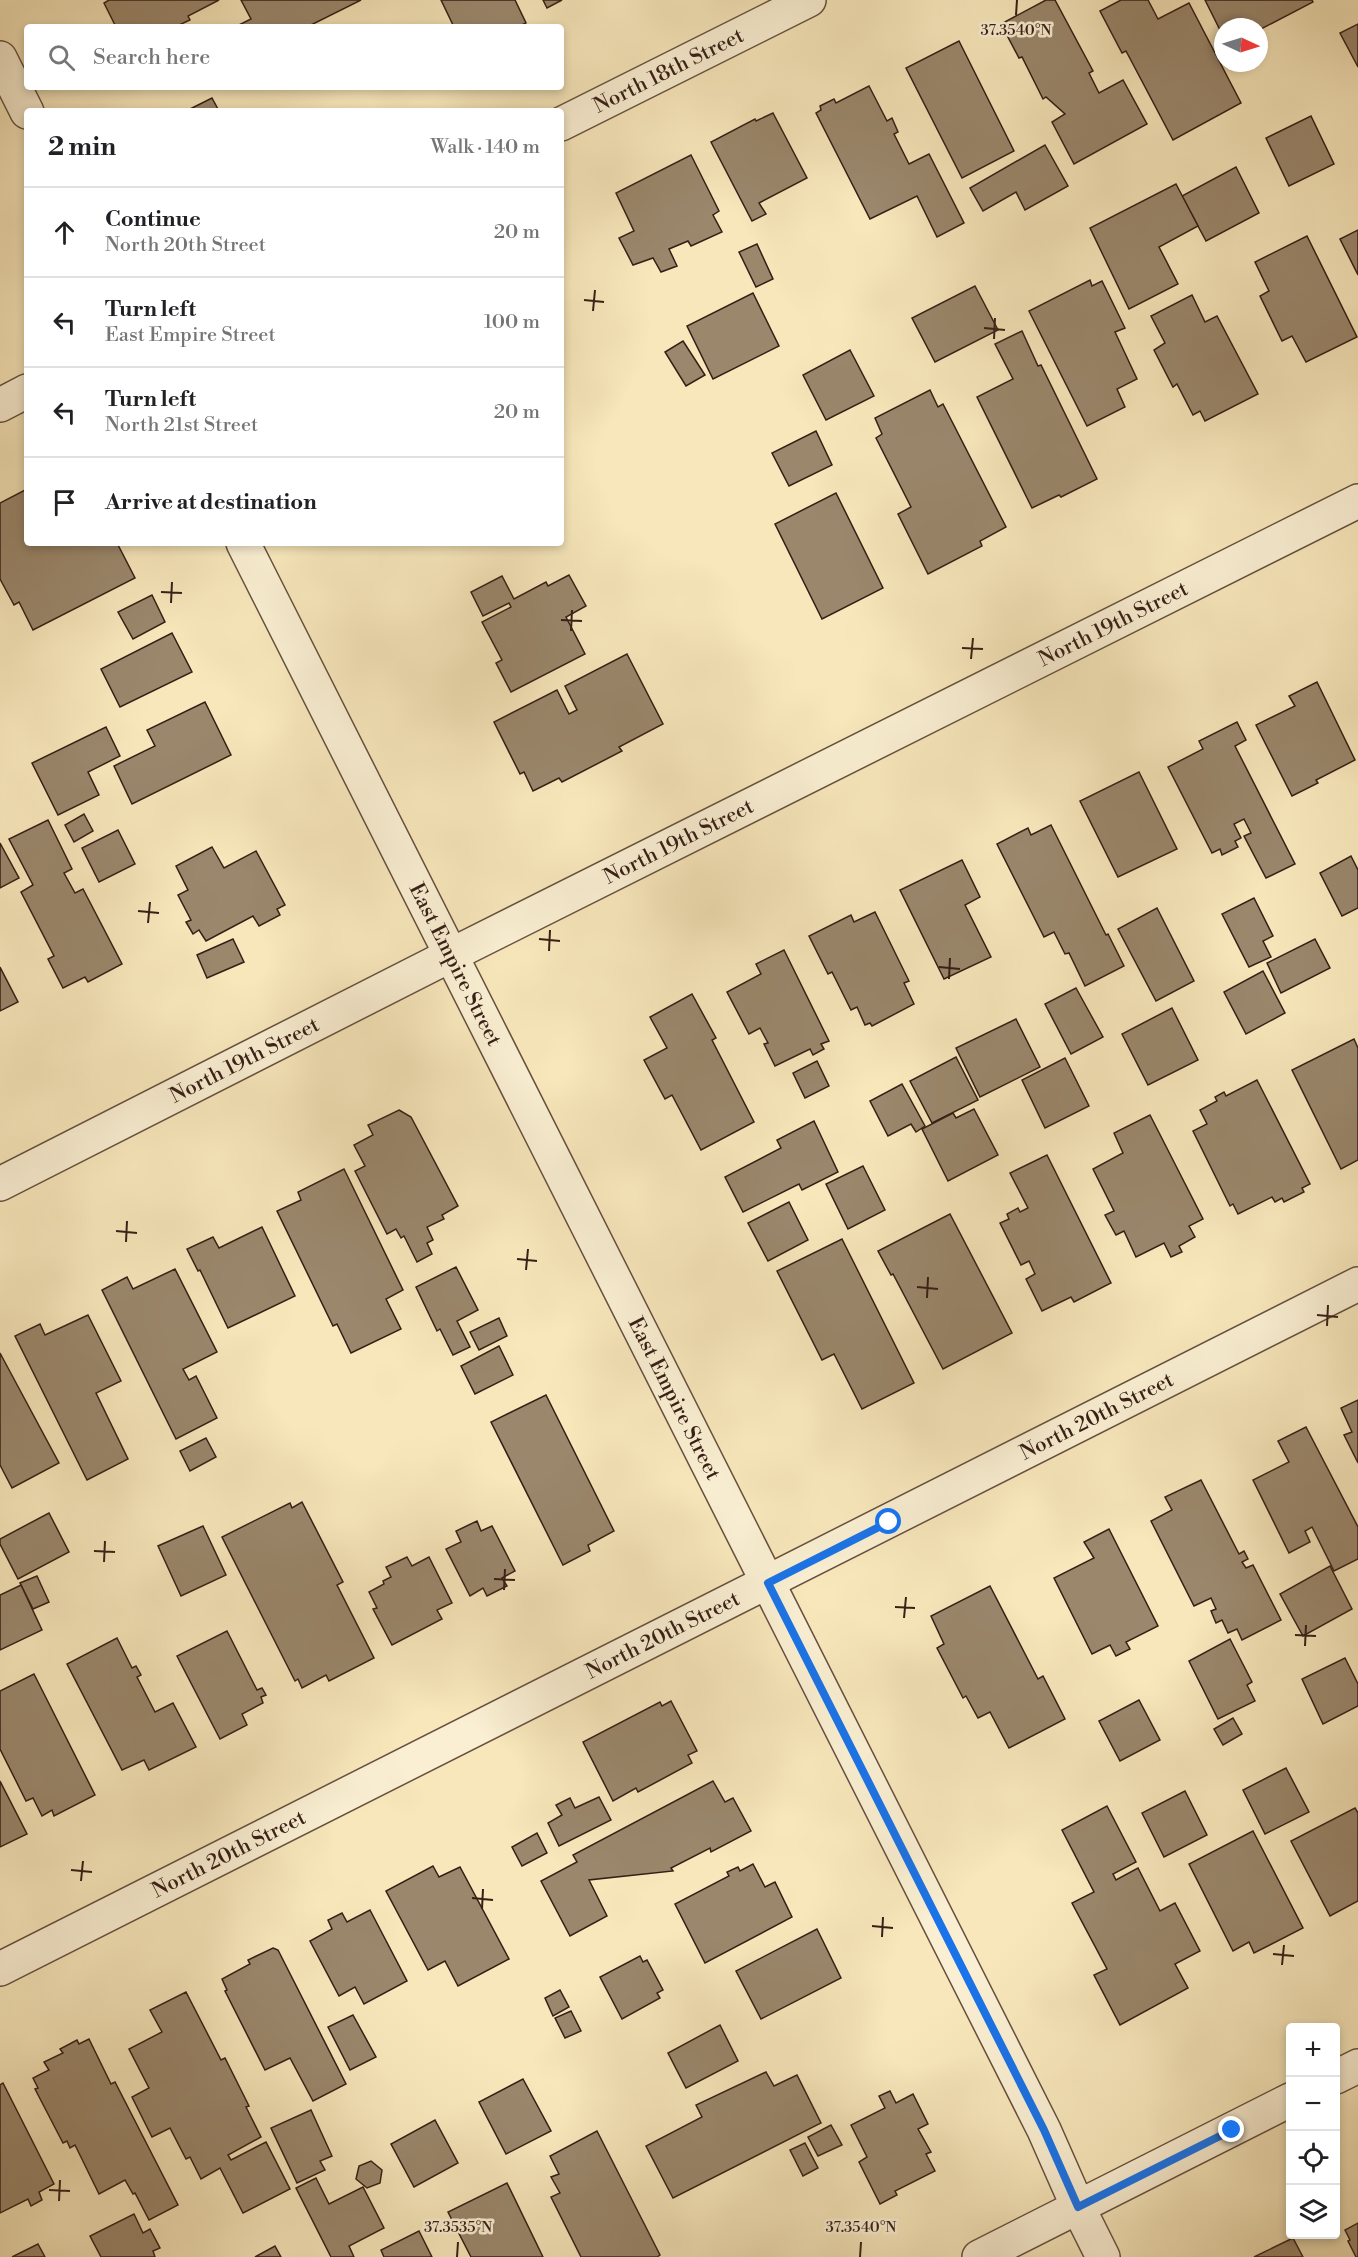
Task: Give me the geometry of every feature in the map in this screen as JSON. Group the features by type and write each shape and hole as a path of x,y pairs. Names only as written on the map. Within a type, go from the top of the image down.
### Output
{"street":[{"name":"North 18th Street","path":"564,122 809,0"},
{"path":"0,58 25,108"},
{"path":"0,405 24,393"},
{"name":"North 19th Street","path":"0,1184 451,955 1358,501"},
{"name":"East Empire Street","path":"245,546 1044,2130 1103,2257"},
{"name":"North 20th Street","path":"0,1969 1358,1284"},
{"path":"1340,2075 1358,2066"},
{"path":"979,2257 1286,2102"}],"building":[{"path":"109,0 219,0 188,16 190,20 181,24 114,24 104,3"},
{"path":"241,0 361,0 313,24 241,24 251,19"},
{"path":"441,0 515,0 526,23 524,24 453,24"},
{"path":"543,0 562,0 547,8"},
{"path":"1046,0 1055,0 1093,71 1089,73 1099,93 1123,80 1147,124 1074,164 1052,122 1065,114 1046,97 1043,99 1022,57 1019,58 1001,24"},
{"path":"1121,0 1148,0 1158,19 1189,3 1214,51 1214,72 1225,72 1241,103 1173,140 1126,51 1122,53 1100,11"},
{"path":"1205,0 1312,0 1313,2 1268,25 1268,18 1214,18"},
{"path":"1358,24 1358,67 1340,33"},
{"path":"959,41 1014,151 962,178 906,68"},
{"path":"869,86 887,121 892,118 898,132 894,134 909,164 929,154 964,223 937,237 917,196 870,219 816,113 821,110 820,106 834,99 836,103"},
{"path":"212,98 217,108 192,108"},
{"path":"773,113 807,178 759,203 766,214 752,221 711,142 755,119 756,121"},
{"path":"1311,116 1334,164 1289,186 1266,138"},
{"path":"1045,145 1068,186 1025,210 1016,192 983,211 970,188"},
{"path":"691,155 719,211 713,215 722,232 691,246 688,241 669,249 677,266 661,272 653,258 633,265 619,238 634,231 616,193"},
{"path":"1236,167 1259,213 1206,241 1182,196"},
{"path":"1176,184 1198,226 1159,247 1178,284 1129,309 1090,228"},
{"path":"1358,230 1358,275 1340,239"},
{"path":"1307,236 1357,337 1306,362 1292,336 1282,341 1260,296 1269,291 1255,262"},
{"path":"757,244 773,279 756,287 739,252"},
{"path":"1090,280 1092,286 1102,281 1125,328 1115,332 1137,379 1117,389 1125,407 1087,426 1029,311"},
{"path":"975,286 998,330 935,362 912,318"},
{"path":"753,293 779,346 713,379 687,326"},
{"path":"1192,295 1205,322 1217,316 1258,394 1205,421 1200,411 1193,415 1177,384 1173,387 1154,350 1165,343 1151,316"},
{"path":"1022,331 1097,479 1032,508 977,397 1013,379 995,344"},
{"path":"683,341 705,375 686,386 665,352"},
{"path":"850,350 874,396 826,420 803,375"},
{"path":"930,390 938,407 943,404 1006,527 980,541 982,546 928,574 898,514 911,507 876,438 882,434 875,418"},
{"path":"816,431 832,465 789,486 772,453"},
{"path":"24,491 24,546 119,546 135,578 33,630 19,602 14,605 0,579 0,503"},
{"path":"836,493 883,588 822,619 775,524"},
{"path":"569,575 586,606 566,617 585,654 511,692 496,663 502,660 482,622 511,607 509,603 483,616 471,592 502,576 514,599 546,582 548,586"},
{"path":"152,595 165,622 133,639 118,612"},
{"path":"172,633 192,672 120,707 101,669"},
{"path":"627,654 663,724 619,747 622,751 562,782 559,778 533,791 524,772 520,774 494,722 557,690 569,714 577,710 565,686"},
{"path":"1317,682 1355,760 1316,780 1318,783 1292,796 1256,725 1295,706 1289,696"},
{"path":"205,702 231,755 132,804 114,766 155,746 147,730"},
{"path":"1237,722 1246,740 1235,746 1295,864 1266,878 1244,836 1251,833 1244,819 1234,824 1241,838 1235,841 1238,847 1222,855 1220,849 1212,853 1168,767 1203,749 1199,741"},
{"path":"106,727 120,756 88,772 99,795 58,815 32,763"},
{"path":"1139,772 1177,849 1118,877 1080,801"},
{"path":"84,814 93,831 74,842 65,825"},
{"path":"48,820 72,869 64,873 75,893 83,889 122,964 88,982 85,977 63,988 48,959 54,956 21,892 33,885 9,839"},
{"path":"1051,825 1124,966 1085,986 1069,953 1065,954 1054,932 1044,937 997,844 1028,828 1031,835"},
{"path":"118,830 135,864 99,882 82,848"},
{"path":"0,843 19,878 0,888"},
{"path":"212,847 224,868 256,851 285,905 277,909 280,915 259,926 253,916 206,941 199,930 193,934 186,922 191,920 178,895 188,890 176,866"},
{"path":"1351,856 1358,870 1358,908 1342,916 1320,873"},
{"path":"962,860 980,897 965,905 991,957 944,979 900,890"},
{"path":"1254,898 1273,936 1263,941 1271,957 1249,967 1222,914"},
{"path":"1157,908 1194,981 1156,1001 1118,929"},
{"path":"875,912 909,981 904,983 914,1004 872,1026 870,1023 865,1025 857,1007 851,1010 832,972 828,974 809,936 851,915 854,922"},
{"path":"233,939 244,962 207,978 197,955"},
{"path":"1315,939 1330,968 1281,993 1267,963"},
{"path":"784,950 829,1041 821,1044 824,1049 813,1055 810,1049 775,1066 764,1044 768,1043 760,1028 749,1034 727,992 761,974 756,964"},
{"path":"0,967 18,1002 0,1011"},
{"path":"1263,971 1285,1013 1246,1034 1224,992"},
{"path":"1076,988 1103,1037 1071,1054 1045,1004"},
{"path":"692,994 716,1038 712,1040 754,1122 701,1150 672,1095 665,1099 644,1060 667,1048 650,1017"},
{"path":"1172,1008 1198,1060 1148,1085 1122,1034"},
{"path":"1016,1019 1040,1067 980,1097 956,1048"},
{"path":"1354,1039 1358,1048 1358,1160 1341,1169 1292,1070"},
{"path":"956,1057 978,1100 932,1123 910,1081"},
{"path":"1065,1058 1089,1106 1045,1128 1022,1080"},
{"path":"817,1061 829,1086 805,1098 793,1073"},
{"path":"1257,1080 1310,1184 1302,1188 1304,1192 1284,1202 1282,1198 1275,1202 1272,1197 1238,1214 1233,1204 1230,1206 1193,1131 1207,1124 1200,1110 1217,1101 1215,1097 1224,1092 1226,1096"},
{"path":"902,1084 925,1126 916,1132 911,1124 888,1136 870,1101"},
{"path":"974,1109 998,1155 948,1181 922,1129 953,1113 956,1118"},
{"path":"399,1110 411,1117 458,1206 442,1215 444,1219 427,1227 433,1240 427,1243 432,1254 417,1262 404,1236 401,1238 396,1229 387,1234 355,1171 365,1166 354,1145 373,1135 368,1125"},
{"path":"1150,1115 1203,1219 1189,1226 1195,1237 1179,1246 1182,1252 1171,1257 1164,1243 1136,1257 1124,1231 1116,1235 1105,1215 1114,1211 1093,1169 1123,1153 1114,1133"},
{"path":"814,1121 838,1172 802,1190 799,1184 743,1212 725,1177 781,1148 777,1140"},
{"path":"1047,1155 1111,1283 1074,1302 1071,1297 1042,1311 1026,1279 1035,1274 1029,1261 1021,1265 1000,1223 1009,1219 1007,1214 1018,1208 1020,1212 1028,1208 1010,1173"},
{"path":"863,1166 885,1210 848,1229 826,1184"},
{"path":"344,1169 403,1290 386,1299 401,1329 351,1353 337,1324 333,1326 277,1211 301,1200 298,1192"},
{"path":"789,1202 808,1240 768,1261 748,1223"},
{"path":"950,1214 1012,1333 943,1369 893,1274 891,1275 878,1251"},
{"path":"262,1227 295,1296 228,1328 200,1270 198,1271 187,1249 213,1237 219,1248"},
{"path":"842,1239 914,1383 862,1409 834,1354 822,1360 777,1271"},
{"path":"456,1267 478,1310 457,1321 470,1347 453,1355 440,1329 437,1331 416,1287"},
{"path":"175,1269 217,1352 183,1369 189,1380 196,1376 217,1418 176,1439 102,1290 127,1277 133,1289"},
{"path":"88,1315 121,1381 96,1393 128,1459 87,1480 15,1336 40,1324 45,1335"},
{"path":"499,1318 507,1336 479,1350 470,1332"},
{"path":"499,1346 513,1375 475,1394 461,1366"},
{"path":"0,1353 59,1463 12,1488 0,1465"},
{"path":"546,1395 614,1531 588,1545 590,1551 563,1565 491,1422"},
{"path":"1358,1400 1358,1463 1344,1435 1352,1432 1341,1408"},
{"path":"1306,1427 1358,1527 1358,1559 1334,1571 1312,1527 1305,1531 1310,1542 1289,1553 1253,1480 1289,1462 1278,1441"},
{"path":"206,1438 216,1457 190,1471 180,1451"},
{"path":"1201,1480 1239,1554 1244,1551 1248,1559 1242,1562 1246,1568 1253,1565 1281,1620 1242,1640 1237,1629 1228,1633 1222,1620 1216,1623 1211,1611 1216,1609 1211,1598 1194,1606 1151,1521 1172,1510 1165,1497"},
{"path":"302,1502 343,1582 337,1585 374,1658 329,1681 326,1675 302,1688 298,1679 295,1681 222,1537 290,1503 292,1508"},
{"path":"49,1513 69,1552 18,1579 0,1544 0,1539"},
{"path":"477,1521 481,1531 492,1526 515,1571 502,1578 507,1586 487,1596 483,1588 470,1596 446,1549 461,1542 456,1531"},
{"path":"203,1526 226,1575 181,1596 158,1546"},
{"path":"1109,1529 1158,1626 1126,1642 1130,1649 1116,1656 1110,1645 1092,1654 1054,1578 1094,1558 1084,1542"},
{"path":"407,1557 412,1566 429,1557 452,1603 437,1610 442,1619 392,1645 373,1609 377,1608 369,1592 384,1584 383,1581 391,1577 386,1567"},
{"path":"1330,1566 1352,1609 1303,1636 1280,1594"},
{"path":"37,1576 49,1602 33,1609 20,1583"},
{"path":"21,1585 42,1630 0,1650 0,1595"},
{"path":"990,1586 1038,1679 1043,1676 1065,1719 1009,1748 990,1712 978,1718 966,1696 963,1698 937,1648 944,1644 931,1616"},
{"path":"227,1631 257,1690 262,1688 266,1695 261,1697 263,1703 242,1714 247,1725 220,1739 177,1656"},
{"path":"117,1638 132,1668 136,1666 141,1675 137,1677 155,1712 173,1703 196,1747 149,1770 144,1760 122,1770 67,1664"},
{"path":"1230,1639 1252,1682 1247,1685 1255,1701 1218,1719 1189,1661"},
{"path":"1345,1658 1358,1684 1358,1706 1323,1724 1302,1679"},
{"path":"34,1674 95,1795 54,1816 52,1810 42,1816 33,1798 26,1801 0,1749 0,1691"},
{"path":"1139,1700 1160,1740 1120,1761 1099,1721"},
{"path":"671,1701 697,1751 688,1755 692,1763 638,1792 636,1788 613,1801 583,1742 660,1702 662,1706"},
{"path":"1233,1718 1242,1734 1223,1745 1214,1729"},
{"path":"1286,1768 1309,1812 1265,1834 1243,1790"},
{"path":"0,1781 27,1834 0,1847"},
{"path":"713,1781 725,1802 733,1798 751,1831 711,1852 710,1848 671,1868 673,1871 589,1880 607,1916 570,1936 541,1881 577,1862 573,1855"},
{"path":"1185,1791 1207,1835 1164,1857 1142,1813"},
{"path":"599,1797 611,1820 559,1846 548,1823 562,1815 556,1805 570,1798 575,1808"},
{"path":"1107,1806 1136,1862 1113,1874 1116,1880 1138,1868 1160,1911 1175,1903 1200,1951 1175,1964 1188,1988 1120,2025 1094,1975 1107,1969 1072,1903 1094,1892 1062,1830"},
{"path":"1355,1808 1358,1813 1358,1901 1330,1916 1291,1841"},
{"path":"1253,1831 1303,1928 1254,1953 1249,1942 1233,1951 1189,1864"},
{"path":"537,1833 547,1853 522,1866 512,1847"},
{"path":"753,1864 765,1887 775,1882 792,1917 705,1963 675,1904 729,1876 727,1872 738,1867 740,1871"},
{"path":"433,1866 439,1877 460,1867 509,1959 458,1986 445,1961 428,1970 386,1891"},
{"path":"370,1910 407,1981 364,2004 355,1987 339,1996 310,1941 332,1929 328,1920 342,1913 347,1922"},
{"path":"817,1929 841,1978 761,2019 736,1971"},
{"path":"273,1948 278,1950 346,2084 313,2101 290,2058 265,2070 225,1991 227,1990 222,1979 250,1964 248,1960"},
{"path":"640,1956 643,1962 647,1960 663,1990 657,1993 660,1998 622,2019 600,1977"},
{"path":"560,1990 569,2007 553,2016 545,1998"},
{"path":"186,1992 221,2060 225,2058 249,2106 246,2107 261,2137 228,2155 231,2160 266,2142 290,2189 243,2213 220,2168 201,2179 190,2157 186,2159 170,2128 152,2137 132,2097 149,2088 129,2049 162,2032 150,2010"},
{"path":"571,2011 581,2031 565,2038 555,2018"},
{"path":"353,2015 376,2057 350,2070 328,2027"},
{"path":"720,2025 738,2061 686,2088 668,2053"},
{"path":"89,2039 111,2084 115,2082 178,2205 149,2220 135,2193 133,2194 125,2180 99,2194 75,2145 70,2148 67,2141 63,2143 35,2089 38,2088 33,2078 49,2070 44,2062 63,2053 60,2049 77,2040 79,2044"},
{"path":"766,2072 774,2086 797,2075 821,2123 673,2198 646,2146 702,2117 696,2105"},
{"path":"523,2079 551,2131 506,2154 479,2102"},
{"path":"3,2083 54,2184 39,2192 42,2200 31,2206 28,2199 0,2213 0,2085"},
{"path":"890,2091 896,2103 913,2094 928,2124 918,2129 931,2152 926,2154 935,2171 895,2191 897,2195 880,2204 859,2162 867,2157 851,2125 885,2108 879,2096"},
{"path":"311,2110 332,2156 320,2161 325,2170 297,2183 271,2128"},
{"path":"435,2120 458,2163 414,2187 391,2144"},
{"path":"831,2125 842,2145 818,2156 808,2137"},
{"path":"597,2131 660,2255 657,2257 581,2257 551,2197 560,2193 551,2177 559,2174 550,2156"},
{"path":"805,2143 818,2168 803,2176 790,2150"},
{"path":"371,2161 382,2170 380,2183 367,2188 356,2179 359,2166"},
{"path":"316,2178 329,2204 363,2187 384,2228 349,2246 354,2257 331,2257 296,2188"},
{"path":"507,2183 543,2257 471,2257 448,2212"},
{"path":"134,2214 143,2233 150,2229 160,2248 153,2251 155,2257 101,2257 90,2236"},
{"path":"1358,2223 1358,2257 1356,2257 1345,2230"},
{"path":"419,2231 432,2257 384,2257 381,2250"},
{"path":"1294,2239 1303,2257 1254,2257"},
{"path":"38,2244 45,2257 12,2257"},
{"path":"275,2246 281,2257 255,2257"}],"route":[{"path":"889,1522 768,1583 1044,2130 1078,2207 1232,2130"}]}
